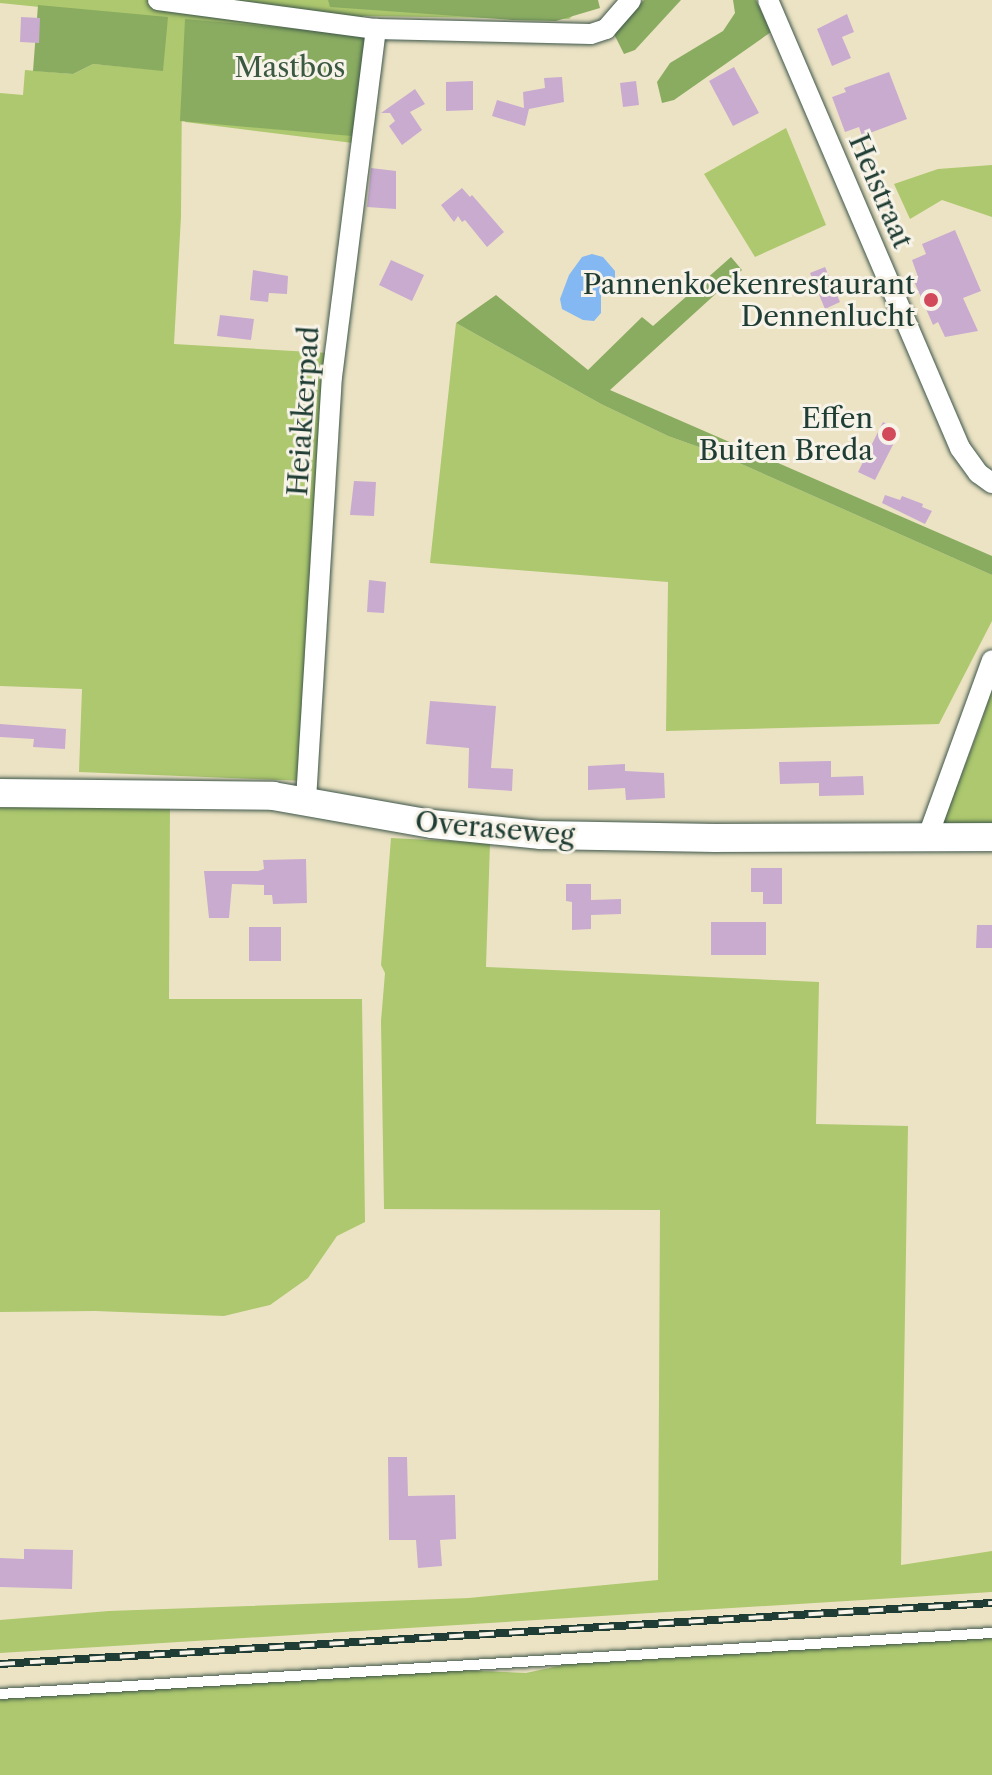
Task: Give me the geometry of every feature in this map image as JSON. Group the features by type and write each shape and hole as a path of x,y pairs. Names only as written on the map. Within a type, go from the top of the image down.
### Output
{"street":[{"path":"158,0 376,29 591,34 606,29 631,0"},
{"name":"Heistraat","path":"768,0 960,448 978,473 992,483"},
{"name":"Heiakkerpad","path":"306,800 332,377 376,29"},
{"path":"928,836 992,660"},
{"name":"Overaseweg","path":"0,793 247,794 306,800 432,824 541,835 992,837"}],"lane":[{"path":"0,1694 992,1633"}],"green space":[{"name":"Mastbos","path":"0,0 590,0 569,19 363,16 361,144 185,122 186,86 182,84 181,216 174,344 328,353 305,781 79,772 82,689 0,686 0,93 23,95 25,70 73,74 93,64 161,70 69,10 0,3"},
{"path":"328,0 598,0 600,8 556,21 513,20 330,7"},
{"path":"644,0 681,0 635,50 624,54 612,30"},
{"path":"733,0 756,0 771,32 674,100 662,103 657,82 670,63 723,31 735,13"},
{"path":"38,5 168,17 163,71 93,64 73,74 33,71"},
{"name":"Mastbos","path":"185,19 365,35 352,136 180,121"},
{"path":"786,128 826,225 755,257 704,174"},
{"path":"992,165 992,217 942,200 910,219 894,184 938,169"},
{"path":"731,257 742,270 610,390 992,556 992,575 721,455 668,436 601,404 456,323 496,295 588,370 642,317 653,326"},
{"path":"456,323 601,404 668,436 721,455 992,575 992,621 939,724 666,731 668,582 430,563"},
{"path":"992,690 992,829 941,828 977,734"},
{"path":"64,804 170,804 169,999 362,999 365,1222 337,1236 308,1278 270,1305 224,1316 95,1311 0,1312 0,808"},
{"path":"391,838 490,843 486,967 819,982 816,1124 908,1126 901,1565 992,1551 992,1592 0,1653 0,1620 109,1611 469,1598 658,1580 660,1210 384,1209 381,1021 385,973 381,965"},
{"path":"992,1637 992,1775 0,1775 0,1698 456,1670 526,1673 568,1664"}],"water":[{"path":"592,254 603,257 615,271 615,278 601,292 601,313 594,321 583,320 562,309 560,299 569,275 582,257"}],"building":[{"path":"847,14 854,32 842,37 851,58 832,66 817,29"},
{"path":"21,17 40,18 39,43 20,42"},
{"path":"734,67 759,113 733,126 709,81"},
{"path":"889,72 907,119 862,136 859,127 845,132 832,97 846,92 844,88"},
{"path":"562,77 564,102 529,109 525,126 492,116 497,100 524,108 523,92 545,88 544,78"},
{"path":"473,81 473,110 446,111 446,82"},
{"path":"636,81 639,105 623,107 620,83"},
{"path":"415,89 425,104 410,112 422,130 402,145 389,126 395,121 390,113 381,113"},
{"path":"371,168 396,171 396,209 367,207"},
{"path":"462,188 470,197 472,195 504,232 487,247 465,220 462,222 458,216 454,222 441,205"},
{"path":"955,230 981,291 963,298 978,331 945,337 938,322 933,325 913,279 918,277 912,260 926,254 922,244"},
{"path":"391,260 424,275 412,301 379,285"},
{"path":"825,267 840,302 825,309 810,273"},
{"path":"253,270 288,276 287,294 269,293 268,302 250,300"},
{"path":"220,315 254,319 251,340 217,336"},
{"path":"883,422 900,431 875,480 858,472"},
{"path":"354,481 376,482 374,516 350,515"},
{"path":"885,495 900,500 902,496 932,511 925,524 882,503"},
{"path":"369,580 386,582 384,613 367,612"},
{"path":"430,701 496,706 491,768 513,769 512,791 468,788 469,748 426,744"},
{"path":"0,724 66,729 65,749 33,747 34,739 0,737"},
{"path":"831,761 831,777 863,776 864,795 819,796 819,783 780,784 779,762"},
{"path":"625,764 625,771 664,773 665,798 626,800 625,788 588,790 588,766"},
{"path":"306,859 307,903 273,904 272,895 264,895 264,885 232,884 229,918 209,918 204,871 258,871 264,869 263,860"},
{"path":"751,868 782,868 782,904 763,904 763,892 751,892"},
{"path":"566,884 591,884 591,900 621,899 621,914 591,915 591,929 572,930 572,902 566,901"},
{"path":"711,922 766,922 766,955 711,955"},
{"path":"977,925 992,925 992,948 976,948"},
{"path":"249,927 281,927 281,961 249,961"},
{"path":"388,1457 407,1457 408,1496 455,1495 456,1539 440,1540 442,1566 418,1568 416,1540 389,1540"},
{"path":"24,1549 73,1550 72,1589 0,1587 0,1558 24,1559"}],"railway":[{"path":"0,1664 992,1603"}],"place":[{"name":"Pannenkoekenrestaurant Dennenlucht","path":"931,300"},
{"name":"Effen Buiten Breda","path":"889,434"}]}
